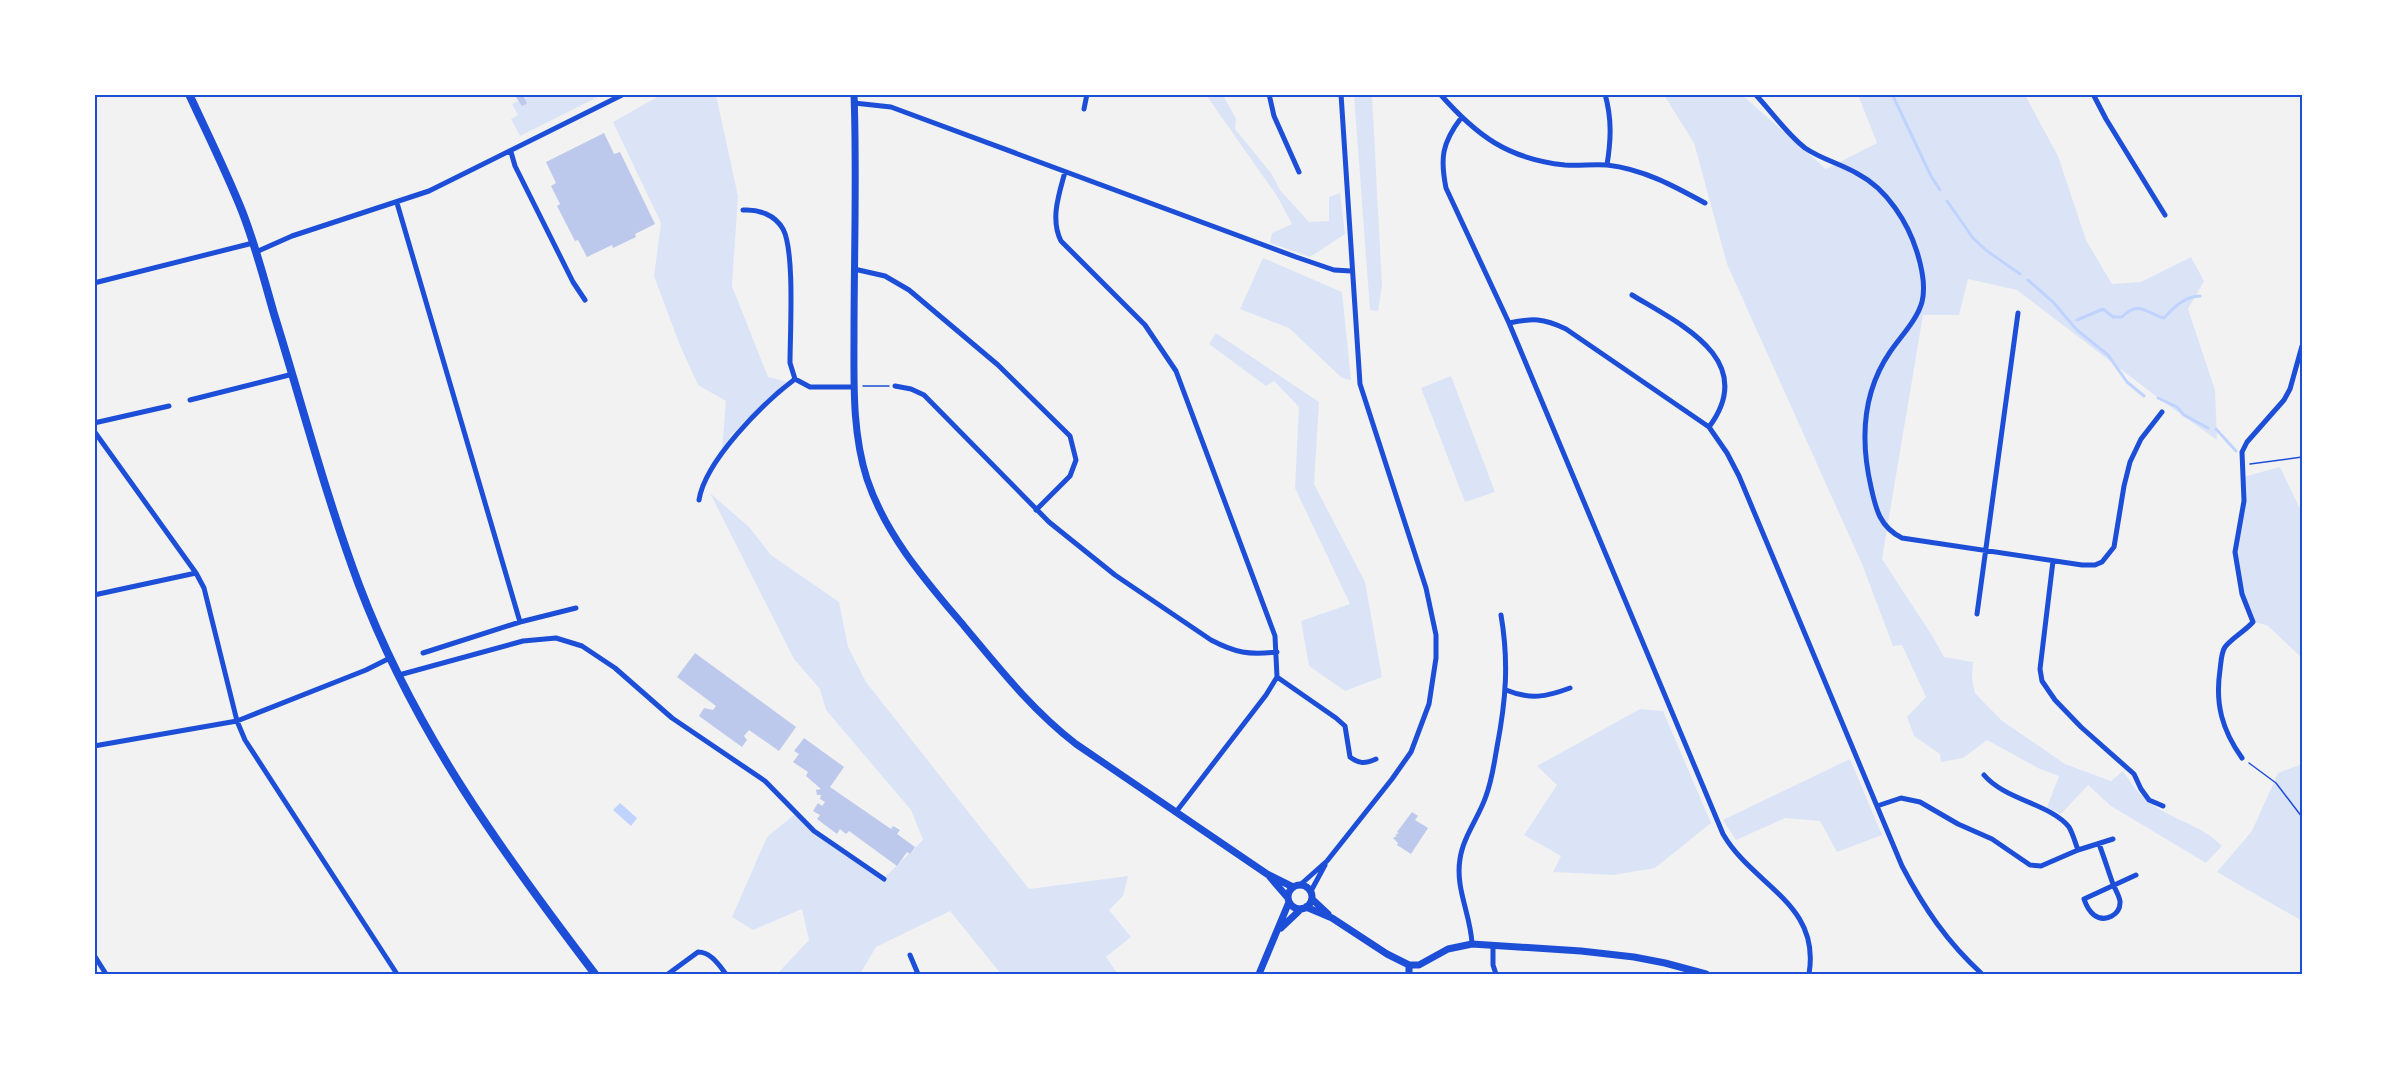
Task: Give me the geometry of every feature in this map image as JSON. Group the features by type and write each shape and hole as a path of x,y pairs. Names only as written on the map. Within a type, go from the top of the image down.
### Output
{"main road":[{"path":"189,94 226,172 253,243 340,529 360,586 390,658 444,761 469,802 595,975"}],"street":[{"path":"256,252 292,236 429,191 624,94"},
{"path":"854,94 856,427 867,480 884,520 907,556 1016,688 1047,721 1076,744 1269,875 1311,891"},
{"path":"1084,109 1087,94"},
{"path":"1269,94 1274,116 1299,172"},
{"path":"1341,94 1360,384 1426,588 1436,635 1436,658 1429,704 1411,752 1392,780 1327,861 1311,891 1312,900 1332,918 1387,954 1409,965 1419,965 1448,949 1472,945 1581,951 1634,957 1706,975"},
{"path":"1440,94 1461,118 1496,145 1517,155 1568,165 1607,165 1648,174 1706,203"},
{"path":"1605,94 1610,111 1611,129 1607,165"},
{"path":"1755,94 1791,136 1807,149 1860,174 1877,188 1900,216 1917,252 1924,289 1922,304 1878,373 1869,397 1864,422 1863,443 1866,466 1884,526 1890,532 1902,538 2095,565 2108,556 2114,547 2130,462 2141,439 2162,412"},
{"path":"2093,94 2165,215"},
{"path":"854,103 891,108 1296,257 1334,270 1351,271"},
{"path":"1461,118 1450,132 1445,144 1442,165 1446,188 1509,323 1723,834 1731,848 1794,909 1806,930 1810,945 1809,975"},
{"path":"511,152 515,166 567,272 585,300"},
{"path":"1065,172 1057,202 1056,231 1068,249 1145,325 1176,371 1275,636 1277,677 1176,812"},
{"path":"398,203 520,622"},
{"path":"743,210 753,209 764,212 777,220 790,248 790,363 795,380 810,387 854,387"},
{"path":"94,283 253,243"},
{"path":"854,269 885,276 909,290 998,364 1070,436 1076,460 1070,476 1036,510"},
{"path":"1632,295 1686,327 1713,352 1719,364 1726,392 1719,414 1709,427"},
{"path":"1977,614 2018,313"},
{"path":"1509,323 1529,319 1545,320 1566,329 1709,427 1739,476 1902,866 1919,898 1948,941 1982,975"},
{"path":"2242,758 2231,743 2222,724 2217,692 2225,647 2253,622 2242,594 2235,552 2244,501 2242,452 2247,442 2284,400 2290,389 2302,346"},
{"path":"190,400 293,374"},
{"path":"699,500 700,491 711,472 743,428 795,380"},
{"path":"895,386 924,395 1036,510 1115,575 1211,640 1240,653 1276,652"},
{"path":"94,423 169,406"},
{"path":"94,431 196,573 204,588 237,721 257,762 396,975"},
{"path":"2054,561 2040,669 2042,681 2055,700 2080,727 2134,774 2149,800 2163,806"},
{"path":"94,595 196,573"},
{"path":"423,653 520,622 576,608"},
{"path":"1472,945 1470,925 1462,897 1460,856 1491,782 1506,690 1507,669 1501,615"},
{"path":"399,675 523,641 556,638 582,646 615,668 679,723 765,781 814,831 884,879"},
{"path":"94,746 237,721 366,670 390,658"},
{"path":"1277,677 1345,726 1350,757 1358,763 1368,763 1376,759"},
{"path":"1506,690 1518,695 1540,698 1570,688"},
{"path":"1984,776 1998,788 2054,816 2068,826 2078,849"},
{"path":"1877,806 1901,798 1920,802 1958,824 1992,839 2030,865 2041,866 2078,849 2113,839"},
{"path":"2099,843 2113,884 2119,898 2118,911 2111,917 2101,918 2093,914 2084,899 2113,884 2136,875"},
{"path":"1259,975 1289,900 1297,886 1327,861"},
{"path":"1269,875 1296,909 1304,908 1332,918"},
{"path":"1276,935 1286,922 1312,900"},
{"path":"1494,946 1493,965 1496,975"},
{"path":"668,975 698,952 704,952 713,959 726,975"},
{"path":"94,955 106,975"},
{"path":"910,955 918,975"},
{"path":"1409,965 1409,975"},
{"path":"1418,975 1419,965"}],"path":[{"path":"854,387 895,386"},
{"path":"2242,464 2302,457"},
{"path":"2242,758 2276,783 2302,817"}],"shaded area":[{"path":"530,95 602,95 520,136 511,119 518,115 512,104"},
{"path":"661,95 716,95 738,196 732,286 768,377 788,382 732,434 722,449 726,401 698,385 679,343 654,276 661,223 613,122"},
{"path":"1206,95 1223,95 1236,119 1235,129 1271,173 1280,190 1309,222 1329,221 1329,197 1340,193 1345,234 1310,257 1270,243 1272,233 1292,224 1277,196"},
{"path":"1354,95 1372,95 1382,286 1378,311 1370,310"},
{"path":"1664,95 1742,95 1826,169 1877,143 1858,95 2025,95 2058,156 2086,240 2112,284 2141,282 2191,257 2204,281 2188,309 2215,390 2217,440 2017,290 1968,279 1959,315 1923,315 1882,559 1944,657 1973,662 1972,679 1975,693 2001,720 2065,764 2111,781 2123,771 2137,791 2152,804 2204,832 2222,846 2206,863 2111,806 2088,785 2061,814 2047,807 2059,776 2038,768 1987,740 1963,758 1941,762 1940,754 1914,736 1907,717 1926,697 1902,645 1893,646 1862,564 1727,264 1694,143"},
{"path":"1263,258 1342,292 1351,380 1342,378 1289,328 1240,309"},
{"path":"1216,333 1319,402 1314,484 1365,582 1382,677 1345,691 1309,666 1301,621 1350,604 1295,488 1299,407 1274,381 1266,386 1209,344"},
{"path":"1451,376 1495,492 1465,502 1421,388"},
{"path":"2280,467 2302,513 2302,658 2267,625 2253,622 2242,594 2235,552 2244,501 2243,477"},
{"path":"710,493 749,527 771,555 839,602 848,647 866,682 1029,889 1128,876 1123,896 1109,910 1131,937 1106,957 1118,974 1001,974 950,911 876,947 860,974 777,974 809,940 802,909 753,930 732,917 767,837 795,814 814,831 884,878 923,840 911,810 826,710 820,689 794,659"},
{"path":"1640,709 1663,711 1711,823 1655,868 1613,875 1553,872 1561,856 1524,835 1557,785 1537,766"},
{"path":"1850,759 1882,835 1837,852 1820,821 1785,818 1736,840 1723,820"},
{"path":"2302,764 2302,921 2217,872 2252,831 2278,773"}],"water":[{"path":"620,803 637,818 631,826 613,810"}],"building":[{"path":"514,94 529,94 524,97 527,104 522,106"},
{"path":"604,133 614,154 620,152 655,224 635,234 636,237 587,257 578,240 575,241 557,206 560,204 551,186 556,183 546,162"},
{"path":"695,653 796,727 779,751 749,730 744,736 747,740 742,747 699,716 704,708 713,710 716,706 677,677"},
{"path":"804,738 844,767 830,787 891,829 893,826 900,830 897,834 915,847 910,854 907,852 897,866 849,831 846,834 840,829 837,834 817,819 820,815 813,811 818,803 822,806 825,802 820,799 821,795 817,795 816,790 821,789 806,776 808,772 793,762 799,754 794,751"},
{"path":"1412,812 1418,816 1415,820 1428,828 1411,854 1397,845 1398,843 1393,838 1397,836 1395,835 1399,833 1397,832"}],"waterway":[{"path":"1892,94 1940,190"},
{"path":"1947,201 1973,238 1987,251 2020,274"},
{"path":"2028,280 2053,302 2077,330 2108,355 2127,382 2144,396"},
{"path":"2077,320 2103,309 2113,317 2122,317 2133,309 2143,309 2164,318 2184,300 2200,296"},
{"path":"2158,398 2177,407 2184,415 2208,428"},
{"path":"2216,429 2236,451"}]}
